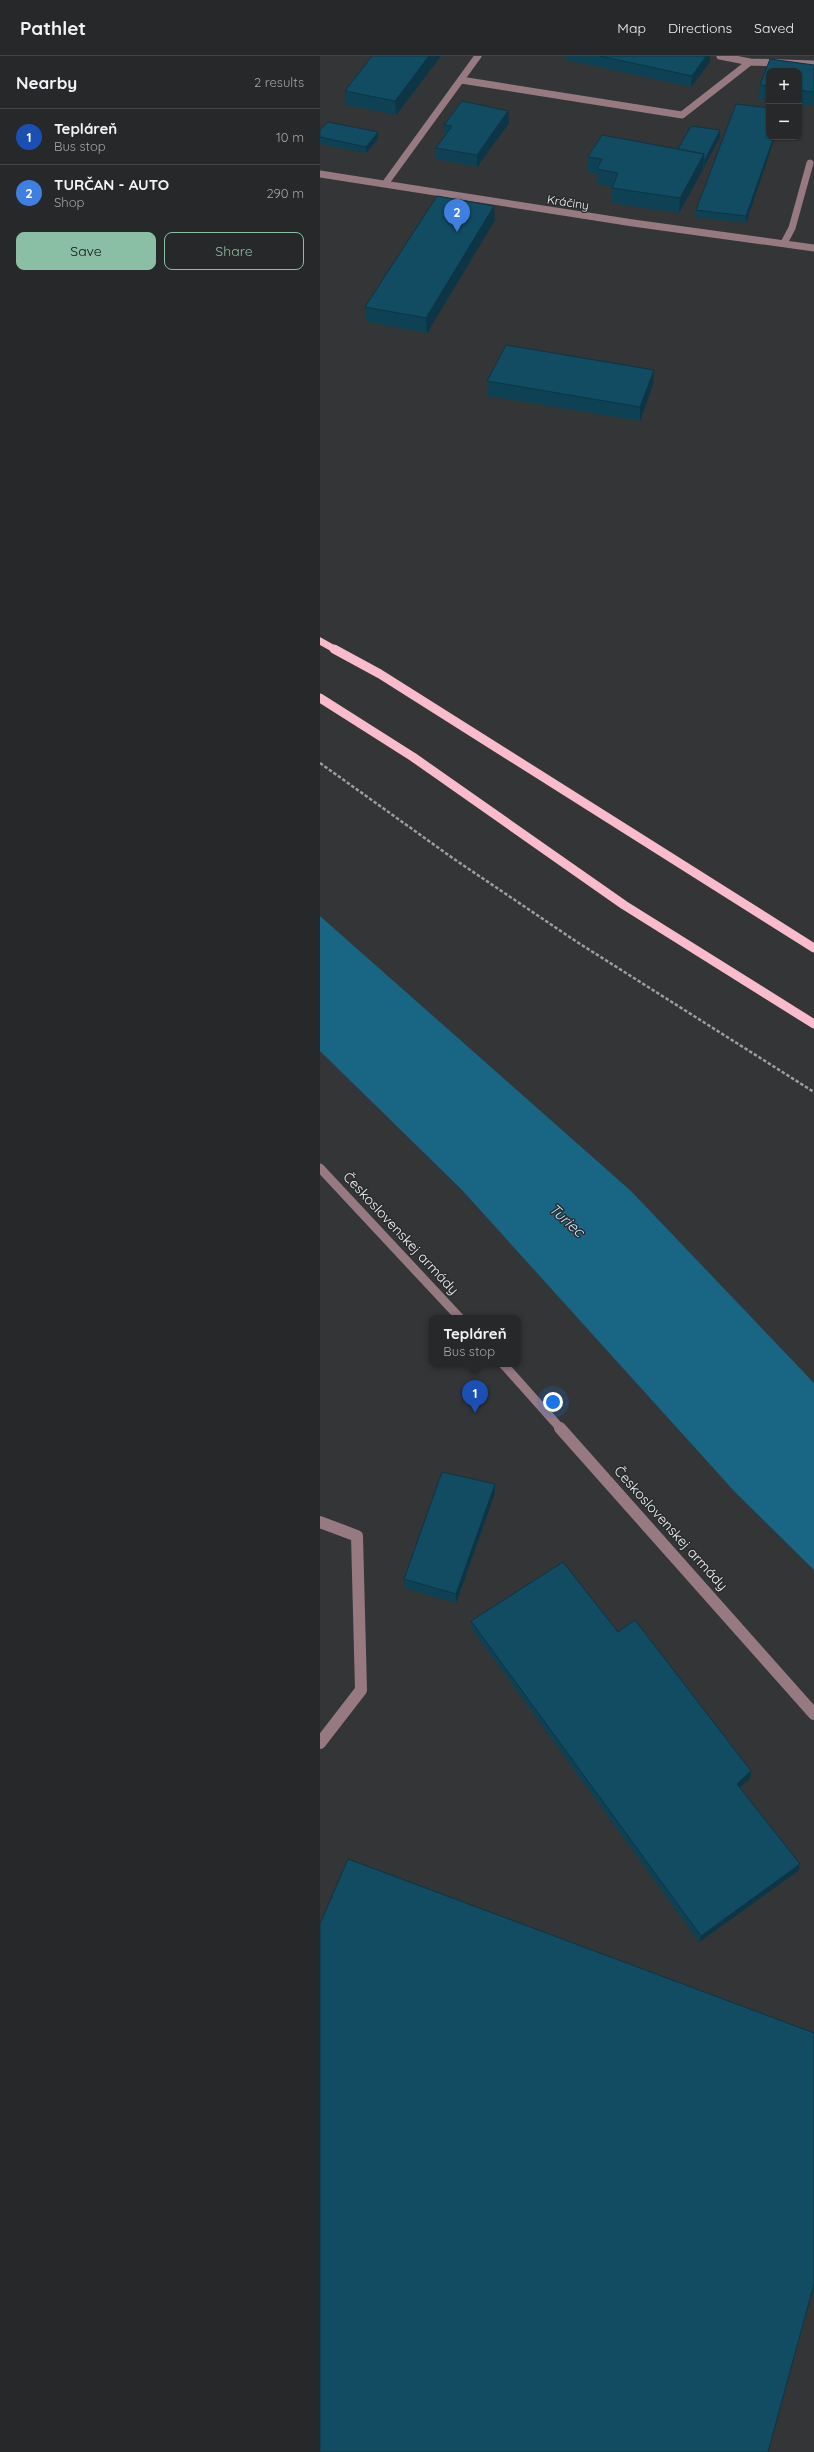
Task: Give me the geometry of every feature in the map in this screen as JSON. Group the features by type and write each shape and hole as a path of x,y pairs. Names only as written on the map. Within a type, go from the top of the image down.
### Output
{"main road":[{"path":"320,641 380,674 812,945"},
{"path":"320,698 456,788 562,863 689,948 814,1024"}],"street":[{"path":"385,184 478,56"},
{"path":"720,56 750,62 814,64"},
{"path":"460,80 682,116 750,62"},
{"path":"784,243 792,228 810,163"},
{"name":"Kráčiny","path":"320,174 814,248"},
{"name":"Československej armády","path":"320,1168 457,1315"},
{"name":"Československej armády","path":"506,1367 684,1565 814,1714"},
{"path":"320,1522 357,1536 361,1690 320,1742"}],"path":[{"path":"320,763 454,859 577,942 814,1092"}],"water":[{"name":"Turiec","path":"320,916 631,1191 814,1383 814,1570 734,1491 462,1190 320,1051"}],"building":[{"path":"372,56 429,56 395,101 345,91"},
{"path":"600,56 706,56 692,76"},
{"path":"770,59 814,65 814,92 802,90 802,68 767,68"},
{"path":"766,69 766,86 760,85"},
{"path":"462,101 508,111 477,155 436,148 452,126 444,125"},
{"path":"736,104 766,108 766,140 773,140 746,216 696,210"},
{"path":"328,122 378,132 366,147 320,137 320,130"},
{"path":"691,126 720,130 705,160 704,154 678,149"},
{"path":"602,135 704,154 680,198 612,188 618,173 597,169 602,159 588,157"},
{"path":"437,196 494,206 426,318 365,307"},
{"path":"506,345 654,370 640,407 487,381"},
{"path":"442,1472 495,1484 456,1594 404,1579"},
{"path":"563,1562 618,1632 635,1620 751,1771 737,1784 800,1864 701,1936 471,1621"},
{"path":"348,1859 814,2033 814,2284 768,2452 320,2452 320,1924"}],"place":[{"name":"TURČAN - AUTO","path":"457,232"},
{"name":"Tepláreň","path":"475,1413"}]}
